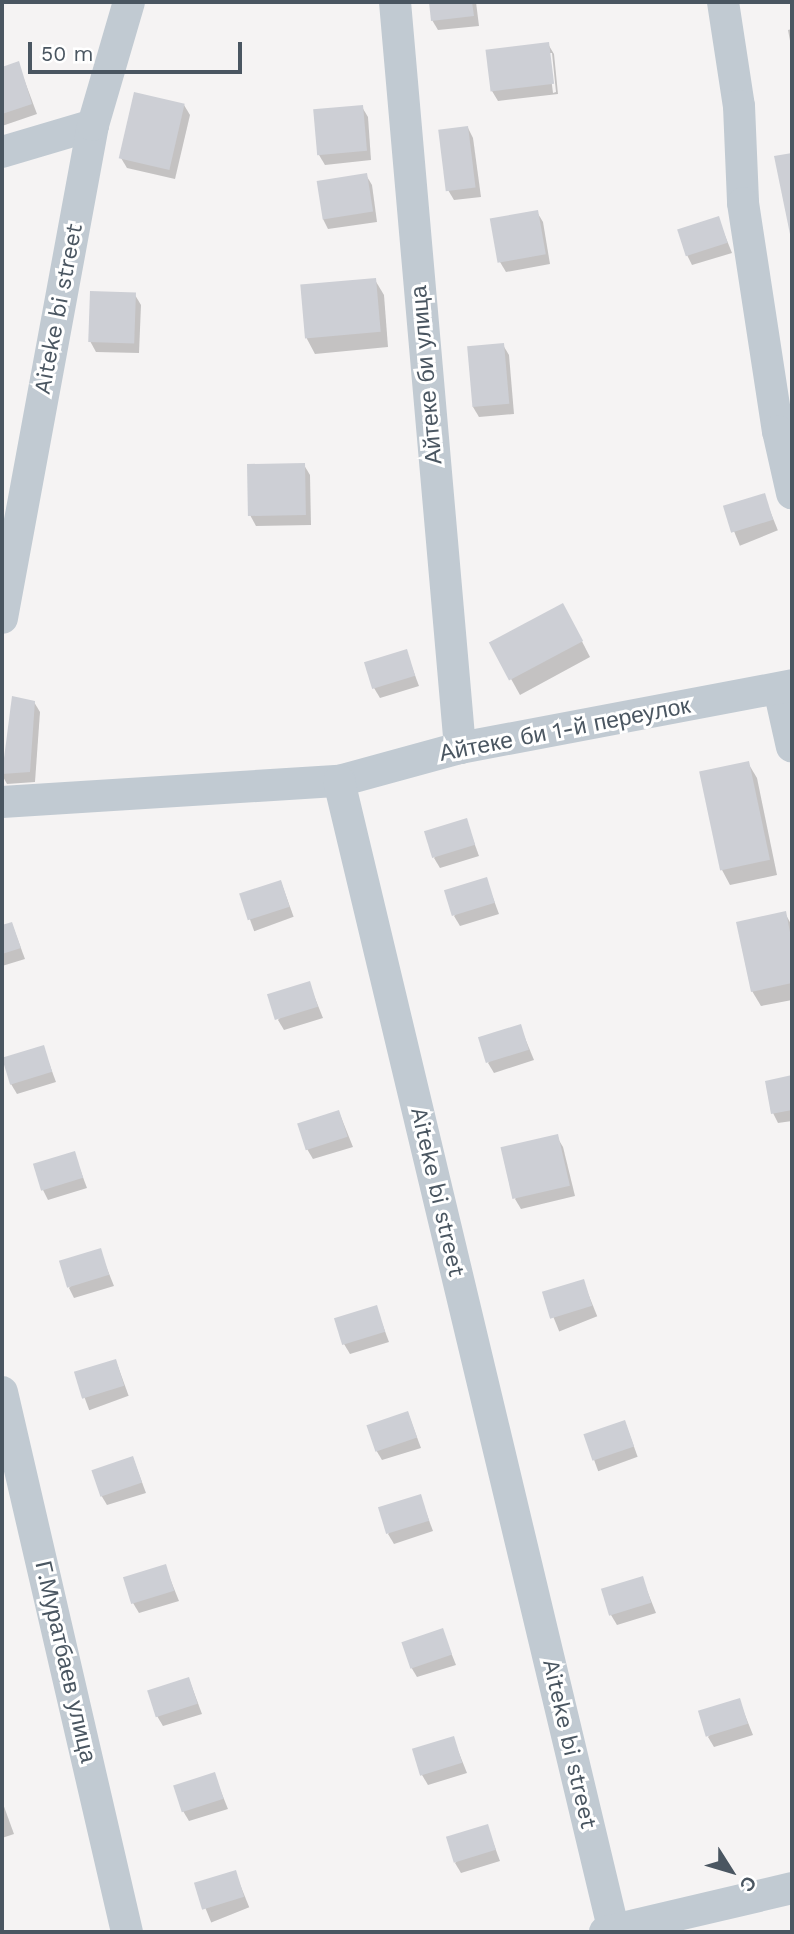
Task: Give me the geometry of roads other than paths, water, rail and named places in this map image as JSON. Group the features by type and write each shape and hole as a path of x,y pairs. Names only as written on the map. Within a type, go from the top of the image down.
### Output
{"street":[{"name":"Aiteke bi street","path":"2,618 93,125 129,2"},
{"name":"Айтеке би улица","path":"395,2 460,748"},
{"path":"723,2 739,106 743,203 776,419 792,494"},
{"path":"2,152 93,125"},
{"path":"785,687 792,747"},
{"name":"Айтеке би 1-й переулок","path":"340,781 460,748 785,687"},
{"name":"Aiteke bi street","path":"340,781 611,1932"},
{"path":"2,802 340,781"},
{"name":"Г.Муратбаев улица","path":"2,1392 127,1932"},
{"path":"611,1932 792,1888"}]}
